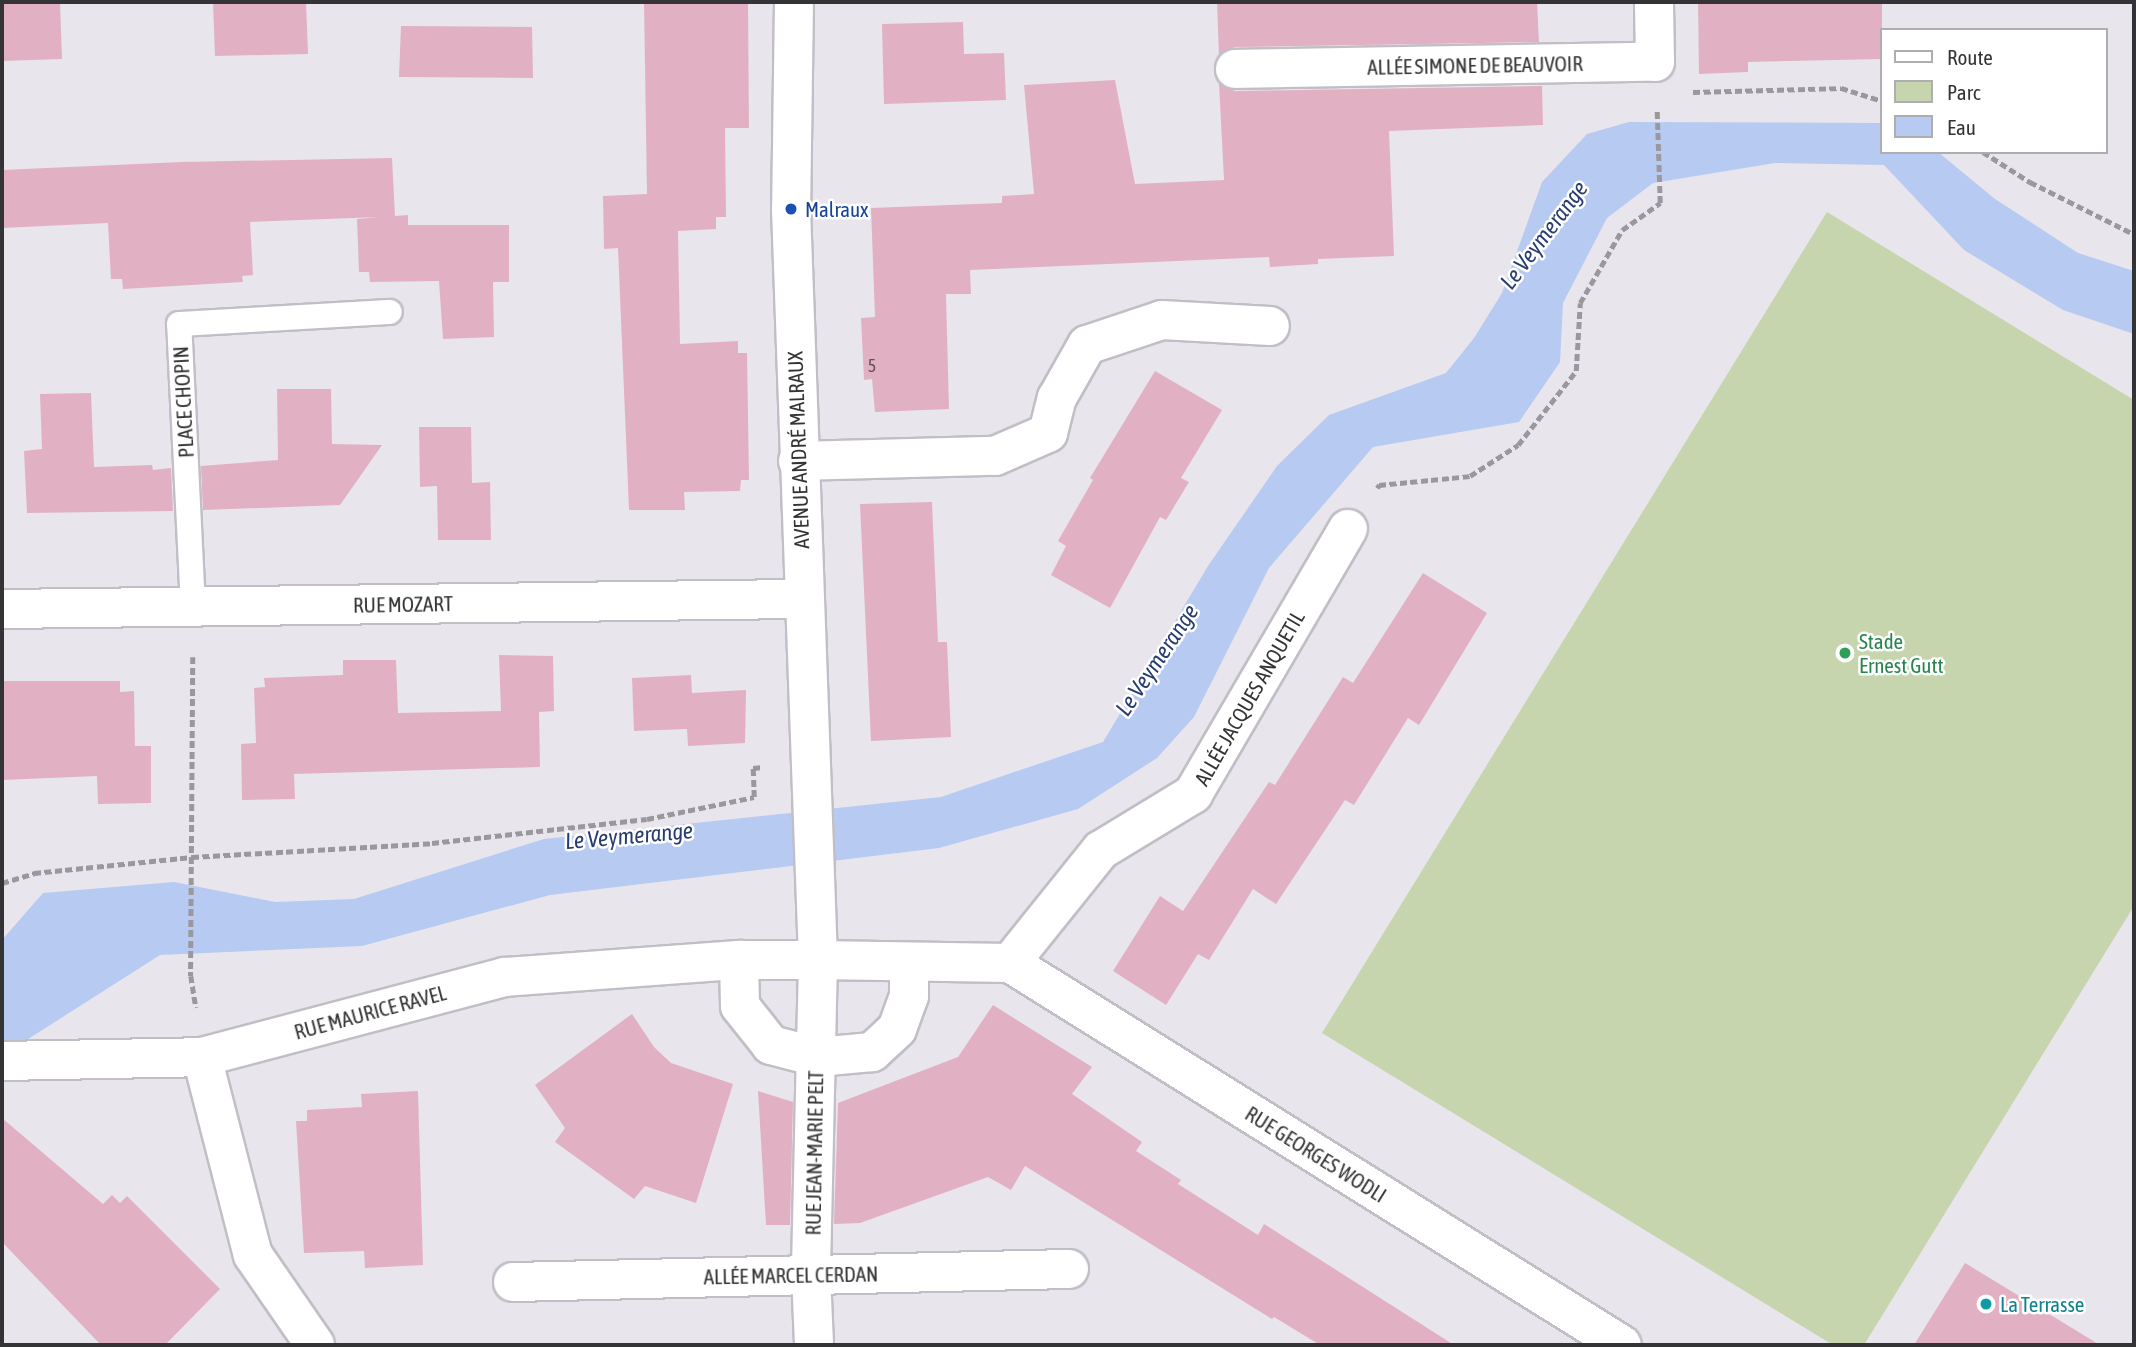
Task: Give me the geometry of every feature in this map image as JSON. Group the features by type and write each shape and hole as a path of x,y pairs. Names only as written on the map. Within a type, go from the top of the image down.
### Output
{"street":[{"name":"AVENUE ANDRÉ MALRAUX","path":"794,2 791,209 803,599 813,761 818,960"},
{"name":"ALLÉE SIMONE DE BEAUVOIR","path":"1235,69 1655,62 1654,2"},
{"path":"798,461 995,456 1048,433 1057,398 1087,345 1162,320 1270,326"},
{"name":"ALLÉE JACQUES ANQUETIL","path":"1010,963 1101,850 1193,794 1348,529"},
{"name":"RUE MOZART","path":"2,609 803,599"},
{"path":"739,960 740,1006 771,1045 817,1057 872,1052 897,1029 909,996 909,962 1010,963"},
{"name":"RUE MAURICE RAVEL","path":"2,1060 202,1057 505,977 739,960 909,962"},
{"name":"RUE JEAN-MARIE PELT","path":"814,1345 811,1275 818,960"},
{"name":"RUE GEORGES WODLI","path":"1010,963 1622,1345"},
{"path":"202,1057 253,1255 315,1345"},
{"name":"ALLÉE MARCEL CERDAN","path":"513,1282 1069,1269"}],"lane":[{"name":"PLACE CHOPIN","path":"193,607 179,324 390,312"}],"path":[{"path":"1683,92 1840,88 1881,101"},
{"path":"1348,529 1379,485 1470,476 1518,444 1576,372 1580,303 1622,230 1660,203 1657,107"},
{"path":"1986,154 2030,182 2134,234"},
{"path":"191,976 193,607"},
{"path":"2,883 34,873 192,857 459,840 647,819 754,797"}],"green space":[{"name":"Stade Ernest Gutt","path":"1827,212 2134,400 2134,906 1864,1345 1833,1345 1322,1033"}],"water":[{"name":"Le Veymerange","path":"1629,122 1881,123 1881,154 1940,154 1995,199 2078,253 2134,271 2134,334 2063,310 1964,250 1884,165 1775,163 1653,183 1607,218 1563,303 1560,362 1519,422 1373,447 1269,568 1194,717 1157,758 1078,809 939,848 550,895 362,946 160,955 25,1041 2,1048 2,940 43,893 174,882 275,902 354,899 544,839 941,797 1103,742 1208,566 1277,466 1329,415 1446,373 1474,338 1502,293 1542,182 1587,134"}],"building":[{"path":"2,2 60,2 62,59 2,61"},
{"path":"213,2 306,2 308,54 215,56"},
{"path":"644,2 748,2 749,128 725,128 726,217 716,217 716,229 678,231 680,344 738,341 738,353 747,353 749,480 741,480 740,491 684,492 685,510 629,510 618,248 604,249 603,196 647,194"},
{"path":"1217,2 1537,2 1539,42 1235,47 1219,55"},
{"path":"1698,2 1882,2 1881,59 1748,62 1748,72 1699,74"},
{"path":"963,22 964,54 1004,53 1006,100 884,104 882,24"},
{"path":"401,26 532,27 533,78 399,77"},
{"path":"1115,80 1135,184 1224,180 1219,83 1235,91 1542,86 1543,125 1389,131 1394,256 1318,259 1318,264 1270,267 1269,257 970,270 971,294 946,294 949,409 875,412 872,379 864,380 861,318 875,317 871,208 1002,203 1002,196 1034,194 1024,85"},
{"path":"392,158 395,216 408,215 408,225 509,225 509,282 493,282 494,337 443,339 439,281 370,282 369,272 359,272 357,219 379,217 250,222 253,275 242,276 243,282 123,289 122,279 111,279 108,223 2,228 2,170 182,162"},
{"path":"1155,371 1222,410 1181,478 1189,482 1166,520 1160,517 1110,608 1051,575 1066,546 1058,541 1093,480 1090,478"},
{"path":"277,389 331,389 332,444 382,445 340,505 203,510 201,466 278,460"},
{"path":"91,393 94,467 152,465 153,470 171,468 173,511 27,513 24,451 42,449 40,394"},
{"path":"419,427 471,427 472,483 490,482 491,540 438,540 437,486 420,487"},
{"path":"932,502 938,642 947,642 951,737 871,741 860,504"},
{"path":"1423,573 1487,613 1419,725 1408,718 1354,805 1345,800 1276,904 1253,889 1209,960 1198,954 1166,1005 1113,971 1160,896 1183,911 1269,782 1275,785 1343,677 1353,683"},
{"path":"499,655 553,656 554,711 539,712 540,767 294,774 295,799 242,800 241,744 256,743 254,688 265,687 264,678 343,675 343,660 396,660 398,713 501,711"},
{"path":"691,675 692,693 746,690 745,743 688,746 687,729 634,731 632,678"},
{"path":"2,681 120,681 120,692 134,691 135,746 151,746 151,803 98,804 97,776 2,780"},
{"path":"993,1005 1092,1067 1072,1094 1142,1142 1136,1151 1181,1180 1178,1184 1258,1235 1264,1224 1454,1345 1320,1345 1274,1317 1272,1319 1025,1166 1011,1190 988,1177 860,1223 834,1224 838,1103 958,1057"},
{"path":"632,1014 654,1047 671,1063 733,1084 696,1203 645,1186 634,1199 555,1142 565,1128 535,1085"},
{"path":"418,1091 423,1265 365,1268 364,1251 304,1253 296,1121 307,1121 307,1110 362,1107 361,1094"},
{"path":"758,1091 793,1102 790,1225 766,1225"},
{"path":"2,1118 103,1204 112,1195 120,1203 127,1196 220,1289 165,1345 101,1345 2,1242"},
{"name":"La Terrasse","path":"1965,1263 2100,1345 1914,1345"}],"place":[{"name":"Malraux","path":"791,209"},
{"name":"Stade Ernest Gutt","path":"1845,653"},
{"name":"La Terrasse","path":"1986,1304"}]}
